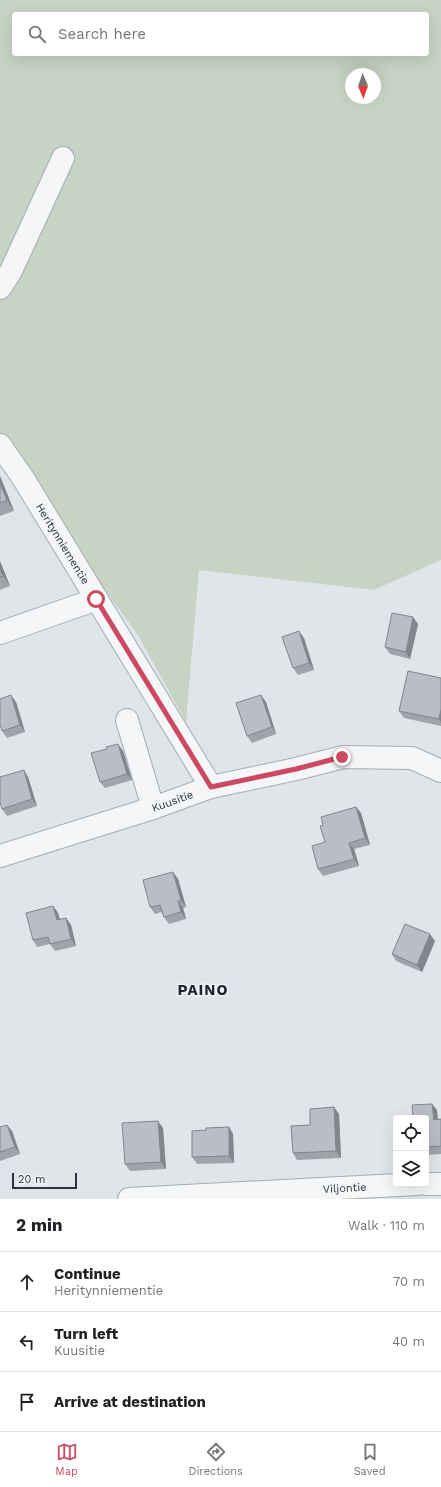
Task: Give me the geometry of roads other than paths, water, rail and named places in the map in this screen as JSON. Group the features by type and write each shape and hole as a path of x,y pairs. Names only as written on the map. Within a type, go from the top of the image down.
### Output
{"street":[{"path":"0,288 11,271 63,158"},
{"name":"Heritynniementie","path":"0,445 23,478 211,787"},
{"path":"0,633 96,599"},
{"path":"126,720 154,808"},
{"name":"Kuusitie","path":"0,856 154,808 211,787 296,769 342,757 412,758 441,771"},
{"path":"429,1184 441,1184"},
{"name":"Viljontie","path":"129,1199 393,1185"}],"district":[{"name":"PAINO","path":"203,990"}]}
